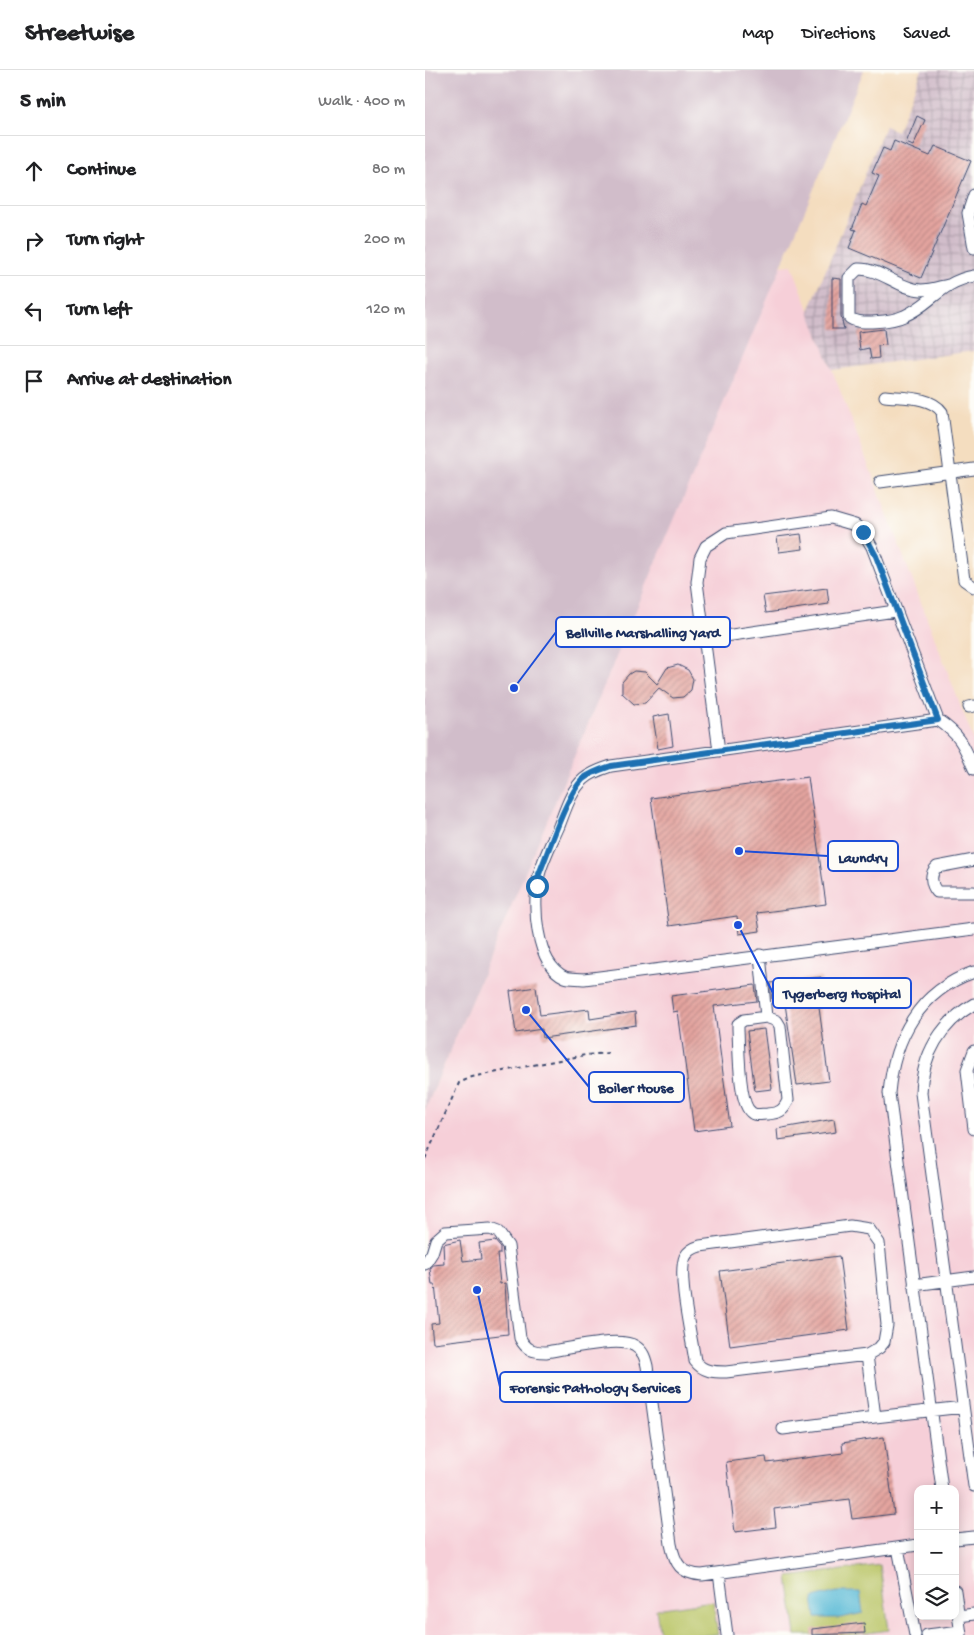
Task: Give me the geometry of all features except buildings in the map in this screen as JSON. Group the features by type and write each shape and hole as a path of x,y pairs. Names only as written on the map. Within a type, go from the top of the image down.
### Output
{"street":[{"path":"974,195 968,213 974,248"},
{"path":"948,285 903,317 861,323 849,317 849,278 858,269 866,270 914,289 930,289 974,276"},
{"path":"885,396 929,401 937,405 944,421 964,580 974,587"},
{"path":"879,482 974,469"},
{"path":"719,751 697,582 697,568 706,546 726,533 831,518 855,525 863,532 872,547 938,720 953,730 963,742 974,769"},
{"path":"705,639 895,611"},
{"path":"938,720 611,766 583,779 568,804 539,874 535,903 539,938 543,951 552,966 564,976 573,978 974,930"},
{"path":"974,860 937,867 932,877 934,888 941,894 974,892"},
{"path":"760,955 766,1017"},
{"path":"941,1485 890,1114 889,1093 891,1066 901,1036 916,1012 955,980 974,972"},
{"path":"974,1004 956,1016 939,1035 929,1051 921,1083 974,1486"},
{"path":"766,1017 774,1019 780,1026 788,1100 785,1106 777,1113 756,1115 748,1109 743,1098 737,1029 738,1024 744,1020 766,1017"},
{"path":"974,1052 967,1070 974,1129"},
{"path":"850,1226 869,1229 879,1243 887,1325 883,1342 879,1348 867,1355 726,1372 716,1372 699,1367 695,1362 682,1272 686,1255 700,1246 850,1226"},
{"path":"425,1264 432,1254 436,1240 445,1232 490,1229 498,1232 508,1246 520,1338 525,1346 535,1352 546,1352 620,1342 634,1345 643,1353 647,1366 673,1556 682,1571 691,1574 719,1573 914,1546"},
{"path":"914,1285 974,1277"},
{"path":"867,1355 875,1417"},
{"path":"783,1429 963,1407"},
{"path":"959,1539 974,1537"},
{"path":"898,1548 915,1635"},
{"path":"719,1573 727,1635"},
{"path":"927,1635 961,1633 959,1616 974,1614"}],"path":[{"path":"425,1159 459,1084 471,1077 585,1055 609,1053"}],"shaded area":[{"path":"425,70 864,70 425,1110"},
{"path":"922,70 974,70 974,351 832,370 809,311 885,126 897,131"},
{"path":"792,265 974,741 974,1635 425,1635 425,1110 780,266"}],"green space":[{"path":"880,1565 889,1630 852,1635 796,1635 788,1577"},
{"path":"713,1601 718,1635 660,1635 656,1609"}],"water":[{"path":"837,1592 860,1592 863,1613 841,1618 816,1618 813,1598"}],"place":[{"name":"Bellville Marshalling Yard","path":"514,688"},
{"name":"Laundry","path":"739,851"},
{"name":"Tygerberg Hospital","path":"738,925"},
{"name":"Boiler House","path":"526,1010"},
{"name":"Forensic Pathology Services","path":"477,1290"}],"route":[{"path":"537,886 539,874 568,804 583,779 596,771 611,766 938,720 918,665 895,611 876,556 863,532"}]}
